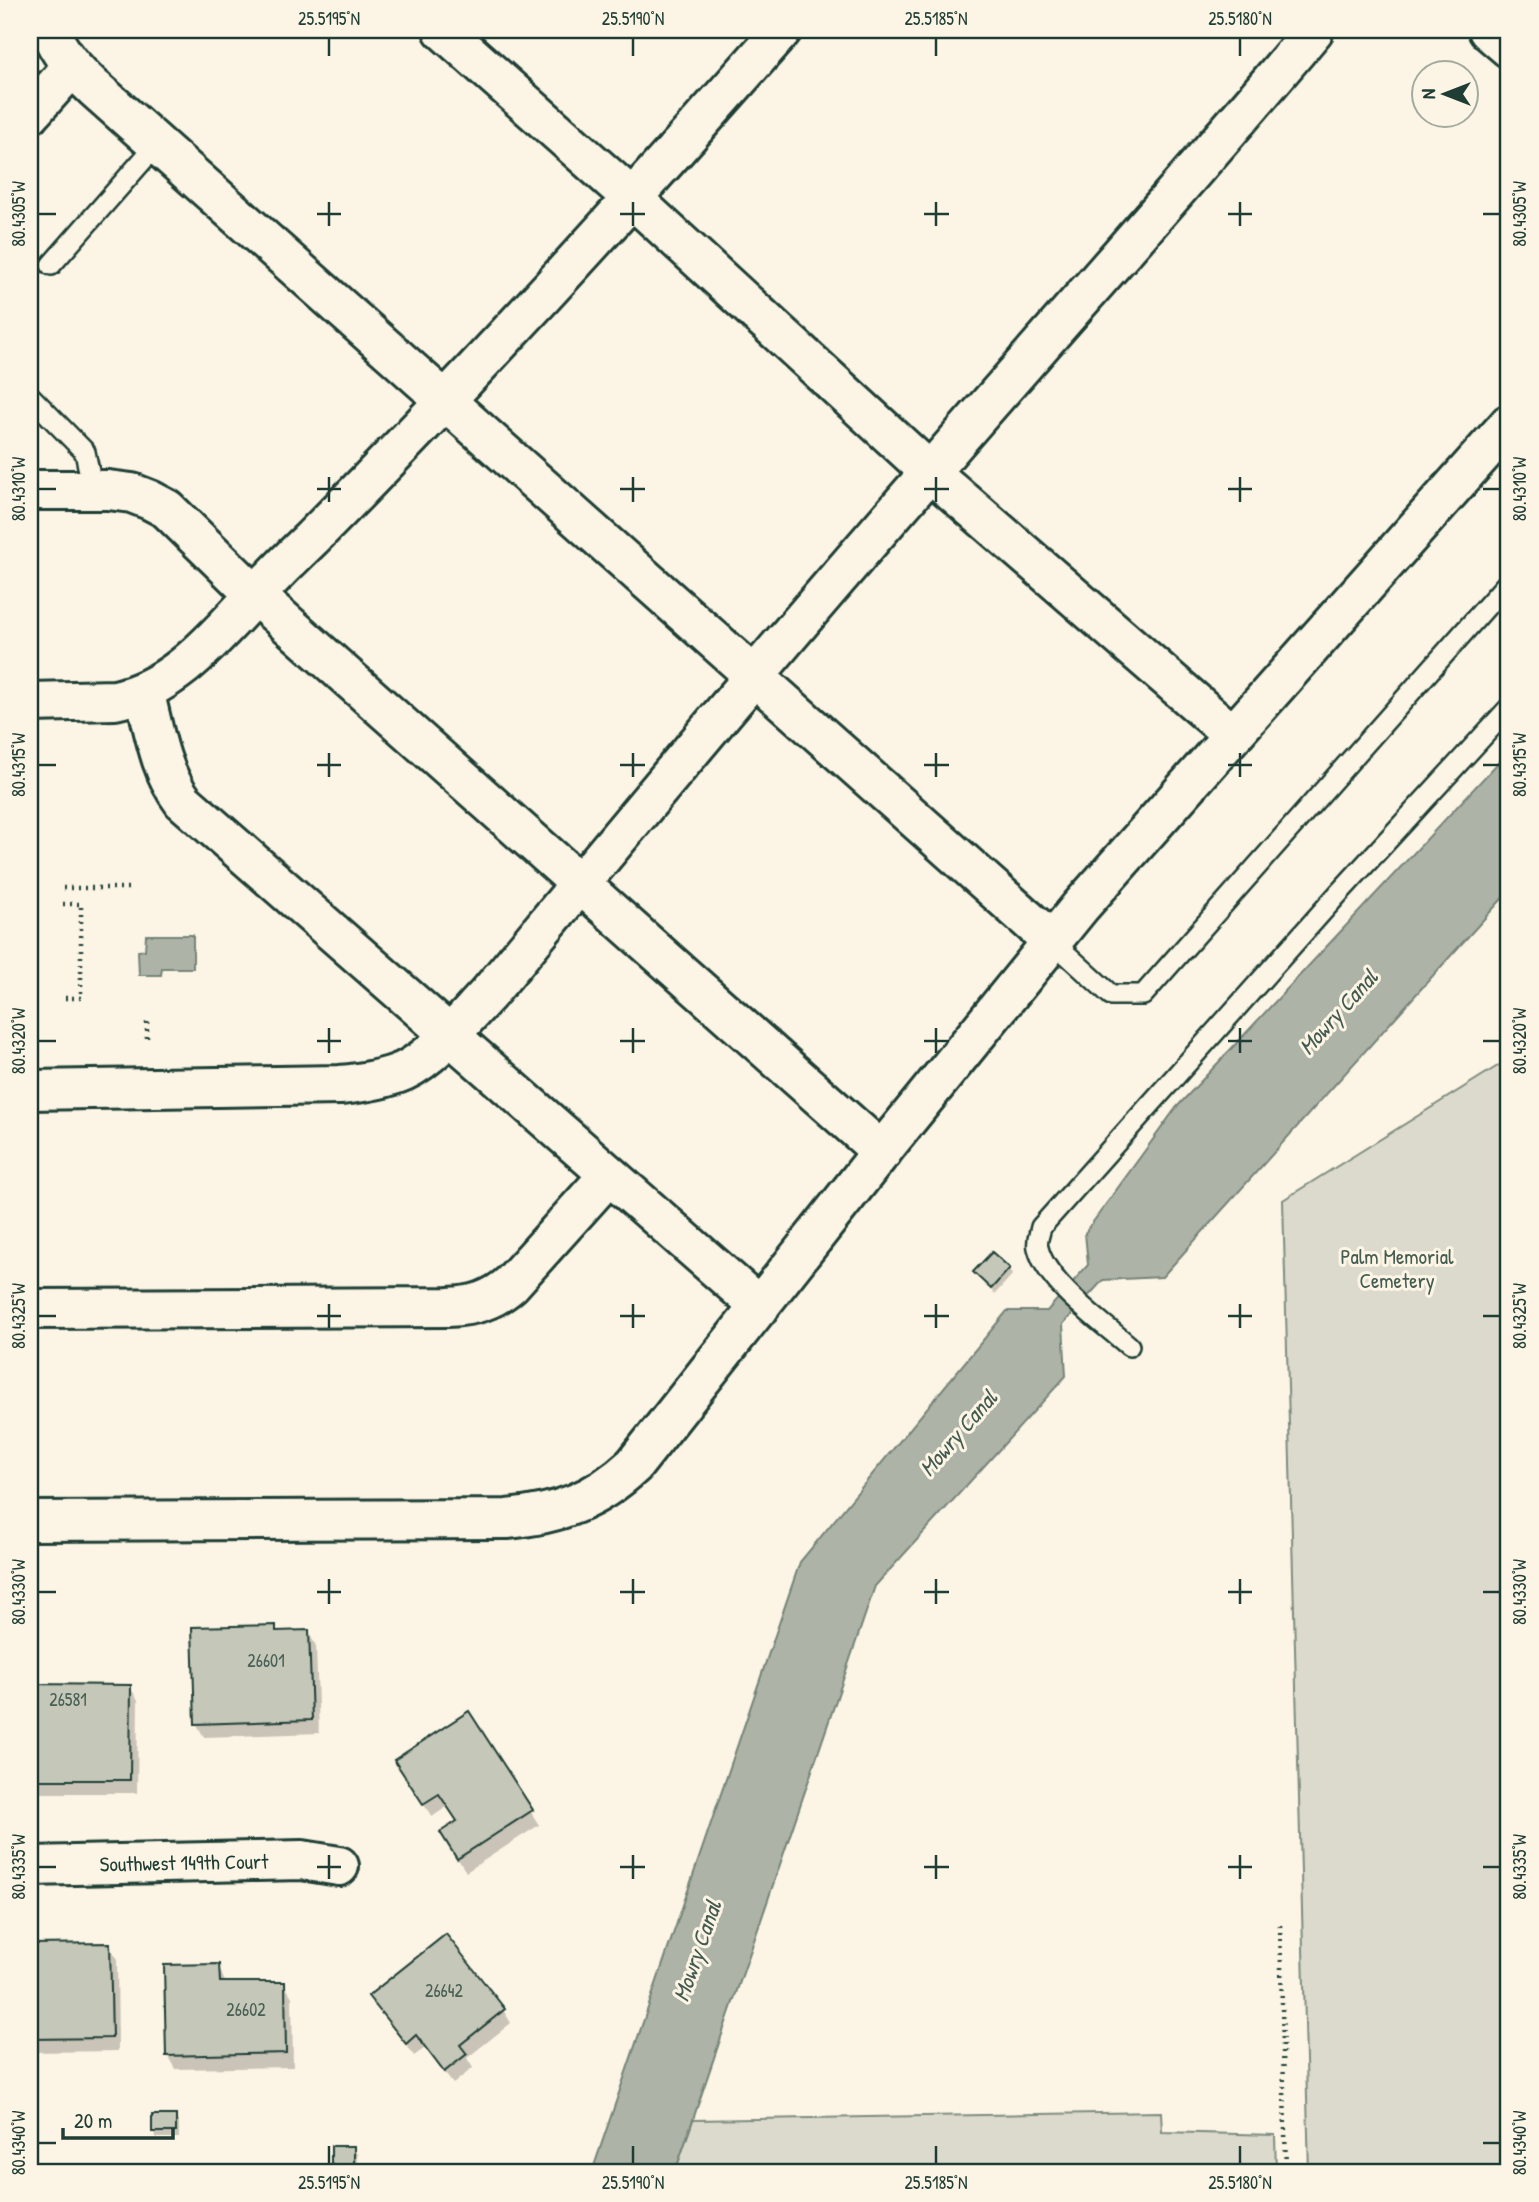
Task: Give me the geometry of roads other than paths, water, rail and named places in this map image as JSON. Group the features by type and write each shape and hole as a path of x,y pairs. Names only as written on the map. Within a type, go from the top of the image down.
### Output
{"street":[{"path":"50,30 72,67 1052,941"},
{"path":"443,30 930,472 1233,735"},
{"path":"30,702 115,700 144,691 188,663 209,645 446,401 633,200 782,30"},
{"path":"30,1090 319,1086 363,1082 402,1071 416,1064 488,994 755,675 1217,147 1314,30"},
{"path":"1488,30 1509,48"},
{"path":"30,114 72,67"},
{"path":"30,1521 507,1519 564,1509 600,1493 634,1465 1052,941 1509,424"},
{"path":"30,490 132,493 167,509 256,595 882,1152"},
{"path":"144,691 164,766 173,788 183,801 760,1307"},
{"path":"30,1309 448,1307 482,1302 498,1295 511,1284 608,1175"},
{"name":"Southwest 149th Court","path":"30,1866 302,1860 339,1866"}],"lane":[{"path":"51,264 158,143"},
{"path":"30,396 85,452 93,490"},
{"path":"1052,941 1111,995 1143,995 1509,581"},
{"path":"1129,1346 1063,1286 1046,1266 1037,1245 1041,1227 1338,894 1509,708"}],"water":[{"name":"Mowry Canal","path":"1509,751 1509,891 1162,1277 1103,1280 1063,1324 1066,1376 875,1586 675,2172 592,2172 800,1562 1007,1311 1047,1311 1088,1265 1085,1233 1176,1108"},
{"path":"146,935 193,935 193,968 162,968 161,975 139,975 138,951 145,950"}],"park label":[{"name":"Palm Memorial Cemetery","path":"1397,1269"}]}
